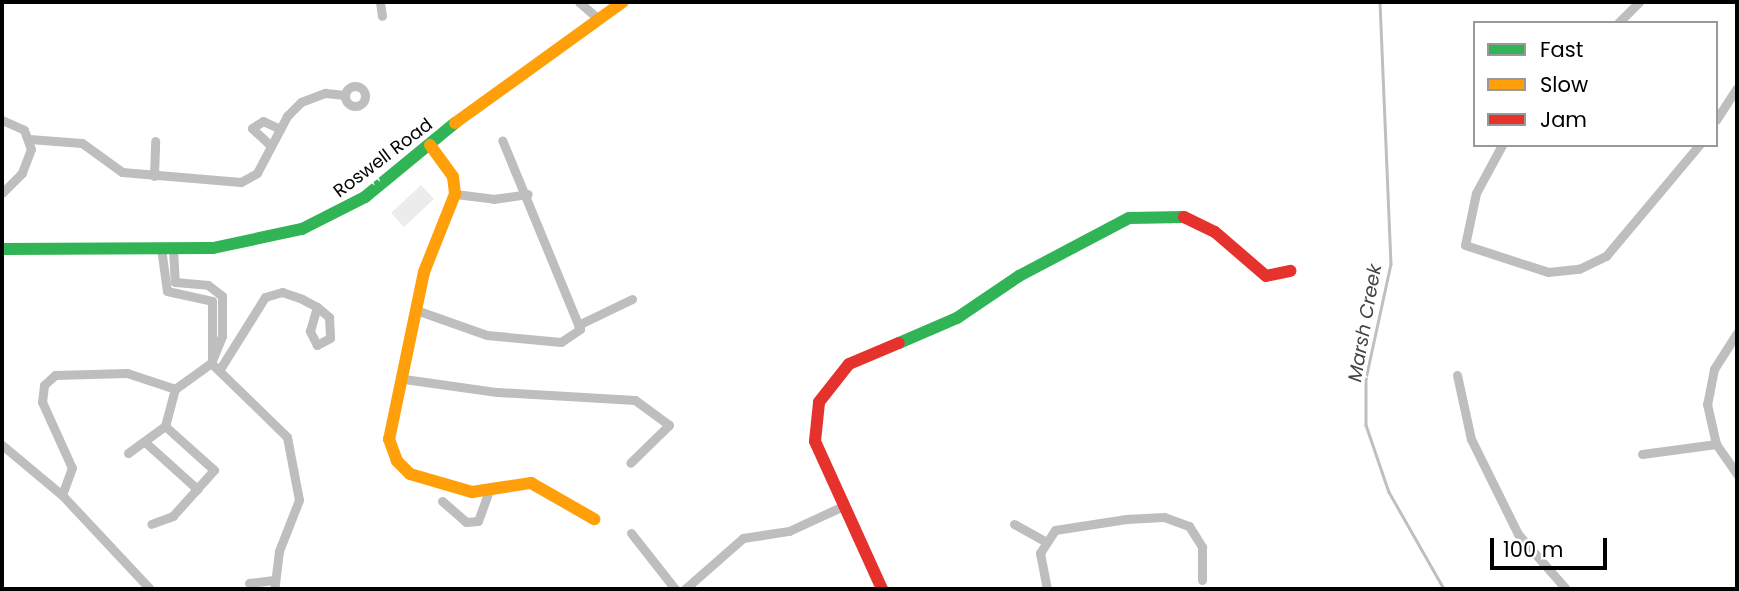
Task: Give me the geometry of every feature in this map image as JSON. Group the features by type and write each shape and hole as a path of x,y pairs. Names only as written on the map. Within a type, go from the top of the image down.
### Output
{"street":[{"path":"380,2 382,16"},
{"path":"579,2 596,17"},
{"name":"Roswell Road","path":"2,249 167,248 250,243 302,229 365,197 596,17 623,2"},
{"path":"1620,21 1639,2"},
{"path":"1718,117 1737,88"},
{"path":"2,120 16,123 29,139 82,143 121,172 241,182 257,173 280,129 301,102 324,93 345,95"},
{"path":"271,146 252,128 263,121 280,129"},
{"path":"2,193 22,173 29,139"},
{"path":"502,140 528,194 578,325"},
{"path":"154,176 155,141"},
{"path":"430,145 453,177 455,194 431,244 416,310 404,379 389,439 397,461 410,474 441,485 488,493 531,483 594,519"},
{"path":"1501,147 1476,193 1465,245 1530,269 1579,269 1622,242 1697,147"},
{"path":"455,194 493,199 528,194"},
{"path":"882,589 843,506 813,432 819,402 835,376 867,354 957,318 1113,224 1146,214 1182,217 1215,232 1266,276 1290,271"},
{"path":"128,453 146,443 165,426 175,389 211,361 222,336 222,296 208,285 175,282 167,248"},
{"path":"220,369 265,297 282,292 317,307"},
{"path":"416,310 486,335 561,342 578,325 632,299"},
{"path":"1737,333 1708,387 1716,444 1737,474"},
{"path":"211,361 288,437 299,500 274,585 249,583"},
{"path":"62,495 72,468 42,402 44,385 55,375 127,373 175,389"},
{"path":"1457,375 1471,439 1518,534 1566,589"},
{"path":"404,379 497,392 635,400 669,425 630,463"},
{"path":"152,524 173,516 214,470 165,426"},
{"path":"146,443 197,489"},
{"path":"1642,454 1716,444"},
{"path":"2,445 62,495 150,589"},
{"path":"442,501 466,522 478,521 488,493"},
{"path":"685,589 743,538 789,531 843,506"},
{"path":"1047,589 1038,565 1045,541 1068,525 1175,519 1200,540 1202,580"},
{"path":"1014,524 1045,541"},
{"path":"631,533 675,589"}],"shaded area":[{"path":"421,185 434,199 404,227 391,213"}],"waterway":[{"name":"Marsh Creek","path":"1380,2 1391,264 1366,379 1366,425 1389,492 1444,589"}],"traffic: fast":[{"path":"2,249 213,248 302,229 365,197 455,123"},
{"path":"899,343 957,318 1019,276 1129,218 1184,217"}],"traffic: slow":[{"path":"455,123 623,2"},
{"path":"430,145 453,177 455,194 424,272 389,439 397,461 410,474 472,492 531,483 594,519"}],"traffic: jam":[{"path":"1184,217 1215,232 1266,276 1290,271"},
{"path":"882,589 815,441 819,402 849,364 899,343"}]}
